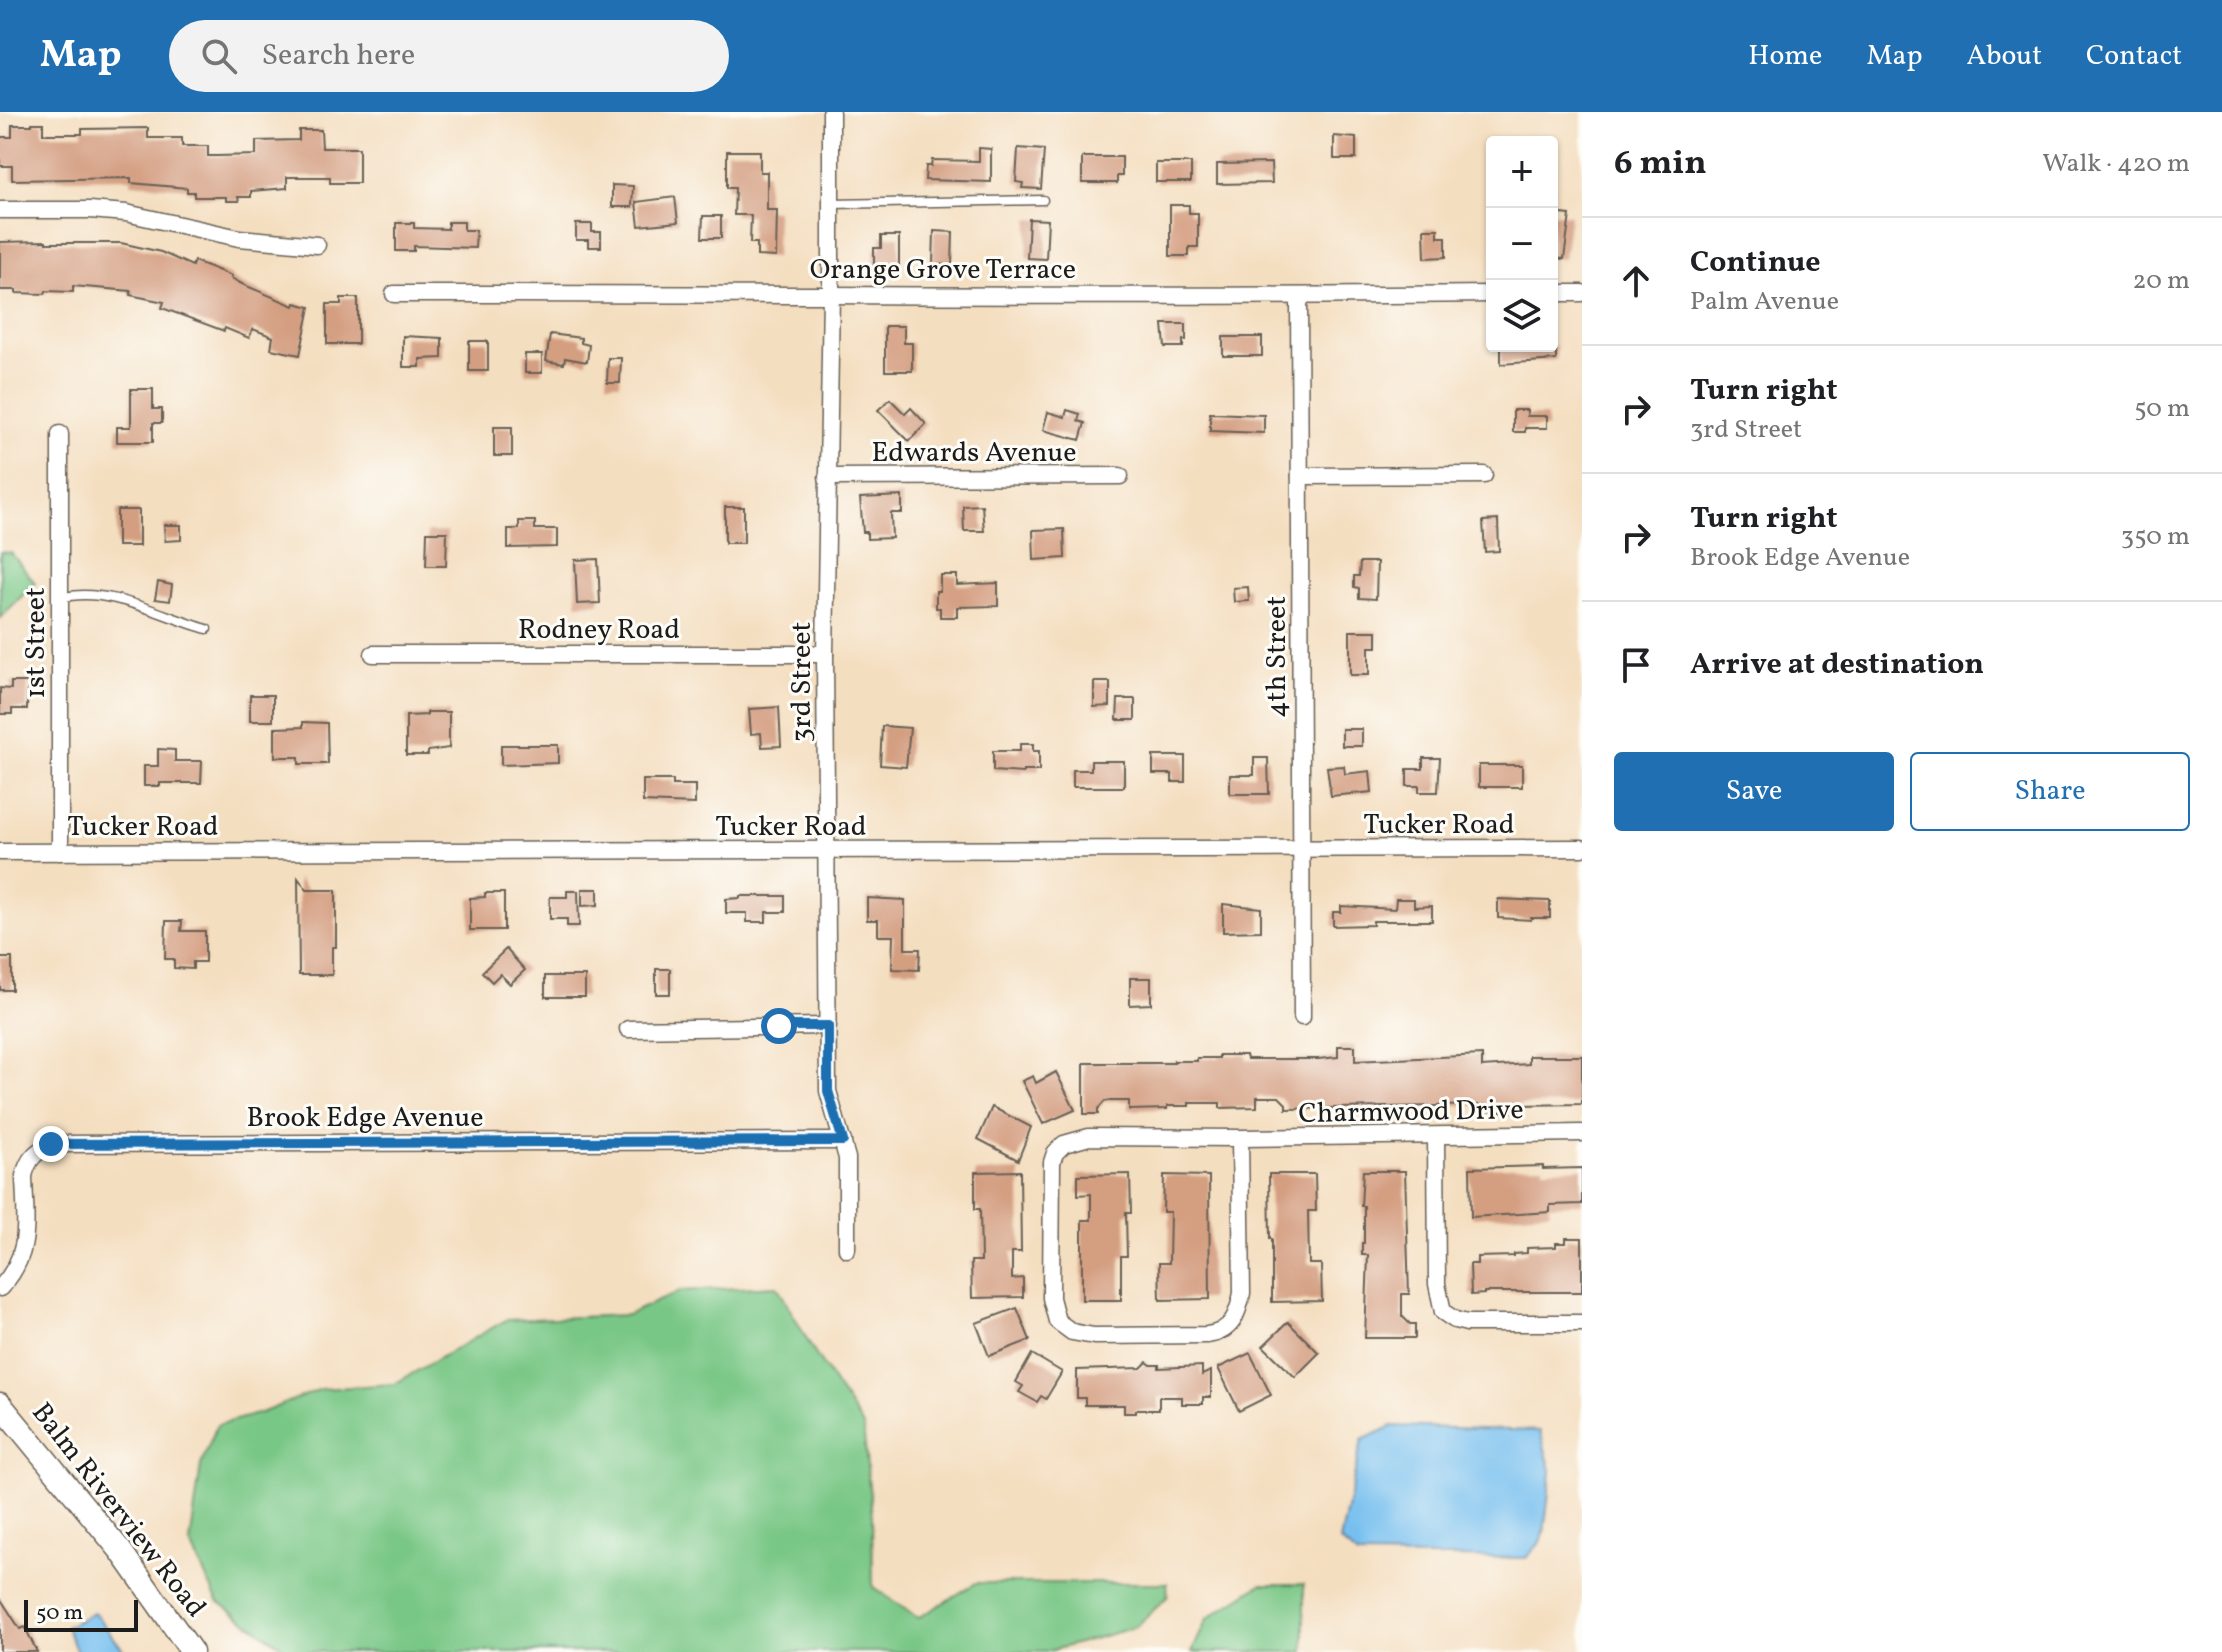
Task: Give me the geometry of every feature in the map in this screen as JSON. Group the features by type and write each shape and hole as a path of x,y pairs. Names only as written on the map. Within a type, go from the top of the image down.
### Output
{"main road":[{"name":"Balm Riverview Road","path":"0,1404 120,1550 192,1652"}],"street":[{"name":"3rd Street","path":"831,112 825,654 828,1091 847,1158 847,1249"},
{"path":"0,210 126,213 239,238 317,245"},
{"path":"1558,293 1582,293"},
{"name":"Orange Grove Terrace","path":"394,294 1486,294"},
{"name":"4th Street","path":"1299,296 1302,1017"},
{"name":"1st Street","path":"60,434 60,852"},
{"path":"1300,476 1484,475"},
{"name":"Edwards Avenue","path":"827,477 1120,476"},
{"name":"Rodney Road","path":"373,654 825,654"},
{"name":"Tucker Road","path":"0,852 1582,848"},
{"path":"628,1029 828,1026"},
{"name":"Charmwood Drive","path":"1240,1138 1242,1293 1239,1312 1223,1332 1207,1335 1094,1336 1072,1332 1057,1321 1051,1298 1051,1175 1055,1153 1064,1144 1089,1137 1582,1133"},
{"path":"1436,1136 1437,1284 1443,1312 1467,1323 1582,1323"},
{"name":"Brook Edge Avenue","path":"0,1288 12,1276 23,1255 24,1176 27,1163 37,1151 51,1144 843,1141"}],"lane":[{"path":"831,204 1043,200"},
{"path":"60,598 85,594 141,606 207,629"}],"green space":[{"path":"0,552 11,553 35,583 0,618"},
{"path":"777,1286 814,1352 863,1426 872,1516 873,1587 918,1618 976,1583 1167,1583 1168,1596 1136,1627 1046,1652 290,1652 219,1602 214,1594 190,1543 201,1465 217,1425 261,1413 321,1389 394,1384 506,1320 627,1315 680,1291"},
{"path":"1261,1584 1304,1584 1304,1652 1192,1652 1207,1619"}],"water":[{"path":"1392,1426 1540,1431 1551,1470 1544,1533 1539,1544 1526,1558 1358,1556 1340,1541 1362,1440"},
{"path":"94,1612 125,1652 77,1652 66,1627"}],"building":[{"path":"43,123 43,134 82,134 82,129 148,128 148,138 182,138 182,146 208,146 208,156 256,155 256,141 299,140 299,130 321,130 322,148 359,148 359,183 330,183 330,177 287,177 287,188 251,191 251,197 226,201 226,197 194,197 194,192 187,192 187,188 131,183 131,178 12,180 12,166 0,166 0,137 12,137 12,125"},
{"path":"1334,136 1356,138 1356,159 1334,159"},
{"path":"979,148 991,149 991,182 925,180 926,166 931,166 932,160 979,161"},
{"path":"1018,148 1044,150 1041,189 1022,188 1023,183 1016,182"},
{"path":"727,151 760,151 760,172 767,172 767,210 777,210 776,257 757,256 757,243 750,243 751,215 734,215 735,188 727,188"},
{"path":"1082,157 1122,157 1122,176 1117,176 1117,183 1082,183"},
{"path":"1156,163 1191,163 1191,182 1156,182"},
{"path":"1271,163 1272,183 1217,184 1217,164"},
{"path":"612,185 633,186 632,207 612,207"},
{"path":"675,197 678,222 639,226 636,202"},
{"path":"1170,205 1189,205 1189,213 1198,213 1198,247 1189,247 1189,256 1170,256"},
{"path":"1558,214 1570,215 1564,259 1558,258"},
{"path":"703,216 721,216 721,238 702,238"},
{"path":"1029,219 1048,220 1046,259 1027,258"},
{"path":"448,222 464,222 464,230 476,230 475,248 414,246 414,251 396,251 396,223 414,223 414,228 448,229"},
{"path":"576,224 592,224 592,232 601,232 601,247 588,247 588,240 576,240"},
{"path":"1424,229 1438,229 1438,237 1446,237 1446,257 1425,258"},
{"path":"934,231 953,232 952,265 933,264"},
{"path":"881,236 899,236 899,267 874,267 874,248 881,248"},
{"path":"0,242 121,243 161,252 192,266 194,261 210,267 294,306 295,303 310,307 300,355 271,349 273,337 253,329 249,338 225,328 224,331 162,308 164,302 130,295 131,291 73,286 73,292 46,291 45,294 0,290"},
{"path":"341,298 358,298 358,344 327,344 327,304 341,304"},
{"path":"1163,324 1186,324 1183,347 1165,347"},
{"path":"885,326 904,326 904,343 912,343 912,371 885,371"},
{"path":"550,334 581,338 581,343 589,345 587,362 565,358 564,364 546,361"},
{"path":"403,336 442,338 442,358 420,359 420,367 403,367"},
{"path":"1223,337 1262,337 1262,356 1223,356"},
{"path":"469,341 488,341 488,371 469,371"},
{"path":"1501,352 1556,352 1556,360 1501,364"},
{"path":"525,354 542,354 542,373 525,373"},
{"path":"608,358 621,358 620,383 607,383"},
{"path":"131,389 153,389 153,409 162,409 162,423 153,423 153,442 117,442 117,427 131,427"},
{"path":"890,399 905,414 911,408 926,424 909,441 878,410"},
{"path":"1067,410 1080,414 1078,421 1085,423 1080,440 1043,430 1048,412 1065,417"},
{"path":"1513,410 1527,410 1527,416 1547,416 1547,428 1525,428 1525,432 1513,432"},
{"path":"1210,413 1264,415 1264,433 1210,431"},
{"path":"494,427 512,427 512,456 494,456"},
{"path":"902,496 902,513 891,513 892,538 867,539 867,532 863,532 860,498"},
{"path":"982,505 984,531 964,531 963,506"},
{"path":"725,507 744,507 744,543 725,543"},
{"path":"117,510 139,510 139,546 117,546"},
{"path":"1498,520 1499,551 1485,552 1483,521"},
{"path":"519,521 535,521 535,529 557,529 557,547 508,548 508,529 519,529"},
{"path":"164,525 181,525 181,540 165,541"},
{"path":"1064,529 1065,558 1034,560 1033,530"},
{"path":"427,532 447,532 446,566 426,566"},
{"path":"598,559 600,603 577,604 575,560"},
{"path":"1360,562 1377,562 1376,599 1359,598 1359,588 1354,587 1354,576 1359,576"},
{"path":"940,575 957,575 957,585 998,583 998,606 957,607 957,617 940,617 940,608 936,608 936,591 940,591"},
{"path":"158,582 172,585 170,601 155,599"},
{"path":"1248,587 1249,601 1234,602 1233,588"},
{"path":"1350,631 1377,631 1377,647 1369,647 1369,675 1350,675"},
{"path":"11,682 28,682 27,709 12,709 12,714 0,714 0,688 11,689"},
{"path":"1094,682 1110,682 1110,706 1094,707"},
{"path":"250,695 273,695 273,721 250,721"},
{"path":"1118,699 1135,699 1135,720 1117,720"},
{"path":"779,707 781,746 762,747 761,733 751,734 749,709"},
{"path":"427,712 449,712 449,748 428,751 428,755 406,755 406,716 427,715"},
{"path":"303,722 327,723 328,764 299,764 299,757 275,757 275,728 303,727"},
{"path":"882,726 910,728 906,767 880,765"},
{"path":"1342,729 1362,729 1362,746 1342,746"},
{"path":"1020,744 1033,744 1033,751 1039,751 1039,771 993,771 993,751 1020,751"},
{"path":"501,745 558,745 558,763 501,765"},
{"path":"158,749 175,750 175,761 202,761 201,783 144,786 144,766 158,766"},
{"path":"1153,756 1185,756 1185,782 1172,782 1172,774 1153,774"},
{"path":"1254,758 1268,758 1269,794 1230,794 1230,775 1254,775"},
{"path":"1423,758 1440,758 1438,792 1419,792 1419,786 1407,786 1407,769 1423,769"},
{"path":"1091,761 1124,761 1124,787 1073,787 1073,770 1091,770"},
{"path":"1479,765 1522,765 1522,787 1479,787"},
{"path":"1344,766 1345,774 1370,771 1372,792 1331,796 1327,767"},
{"path":"643,780 673,780 673,785 695,785 695,804 643,802"},
{"path":"298,878 307,890 336,890 336,947 332,947 332,975 299,975"},
{"path":"582,889 598,889 598,905 582,906"},
{"path":"567,891 578,891 579,926 567,926 567,919 550,919 550,897 567,897"},
{"path":"485,893 504,893 504,930 470,930 470,898 485,897"},
{"path":"785,896 785,912 766,912 766,922 747,922 747,913 726,913 726,899"},
{"path":"867,898 905,900 905,949 920,949 919,970 892,969 893,936 878,936 878,920 867,920"},
{"path":"1396,899 1414,899 1414,907 1432,906 1432,921 1373,921 1373,925 1333,926 1333,912 1341,912 1341,906 1395,909"},
{"path":"1498,899 1550,901 1550,918 1498,918"},
{"path":"1223,904 1261,908 1261,931 1223,932"},
{"path":"166,921 182,921 181,931 205,931 205,962 193,962 193,969 174,968 174,959 165,959"},
{"path":"506,949 525,970 510,984 500,974 492,982 482,972"},
{"path":"0,958 12,958 12,990 0,990"},
{"path":"656,969 670,969 670,994 656,994"},
{"path":"545,976 585,976 585,997 545,997"},
{"path":"1130,978 1151,978 1151,1004 1130,1005"},
{"path":"1338,1046 1355,1046 1355,1061 1482,1055 1482,1067 1529,1064 1529,1056 1582,1056 1582,1104 1519,1105 1519,1112 1484,1111 1484,1105 1286,1109 1286,1104 1279,1097 1257,1097 1257,1107 1220,1108 1220,1103 1189,1103 1189,1106 1167,1106 1167,1109 1129,1110 1129,1101 1105,1101 1098,1114 1084,1114 1084,1063 1174,1063 1197,1061 1197,1058 1219,1058 1219,1055 1246,1055 1247,1059 1318,1059 1338,1057"},
{"path":"1056,1072 1075,1110 1043,1124 1022,1081 1033,1076 1036,1083"},
{"path":"992,1107 1031,1127 1018,1160 978,1139"},
{"path":"1543,1166 1543,1169 1582,1168 1582,1204 1550,1205 1550,1212 1471,1217 1470,1168"},
{"path":"1020,1171 1021,1252 1012,1252 1012,1279 1023,1278 1023,1297 972,1298 971,1261 981,1261 980,1209 975,1209 975,1172"},
{"path":"1363,1171 1405,1171 1409,1294 1402,1294 1402,1316 1410,1324 1415,1324 1415,1338 1365,1338 1368,1255 1362,1255"},
{"path":"1130,1174 1131,1213 1126,1213 1127,1256 1121,1256 1121,1300 1082,1300 1082,1220 1091,1220 1091,1194 1078,1195 1078,1175"},
{"path":"1269,1174 1315,1174 1316,1211 1308,1211 1309,1264 1321,1264 1322,1301 1272,1302"},
{"path":"1164,1175 1209,1176 1210,1299 1160,1300 1159,1263 1169,1263 1170,1212 1163,1212"},
{"path":"1566,1238 1582,1238 1582,1292 1484,1292 1471,1295 1470,1264 1477,1264 1477,1257 1514,1256 1527,1253 1527,1248 1556,1247 1556,1243 1566,1243"},
{"path":"1017,1308 1030,1340 989,1356 976,1323"},
{"path":"1288,1322 1319,1353 1295,1377 1263,1346"},
{"path":"1250,1353 1271,1395 1239,1411 1218,1368"},
{"path":"1032,1354 1062,1372 1046,1399 1041,1396 1037,1402 1019,1392 1023,1386 1016,1382"},
{"path":"1147,1362 1159,1365 1159,1368 1202,1366 1202,1375 1211,1371 1211,1397 1203,1397 1203,1404 1182,1404 1182,1397 1159,1397 1159,1410 1136,1410 1136,1413 1124,1413 1124,1405 1085,1405 1085,1398 1077,1398 1077,1370 1141,1368"},
{"path":"0,1598 20,1629 25,1627 37,1652 0,1652"}],"route":[{"path":"51,1144 843,1141 828,1091 828,1026 779,1026"}]}
